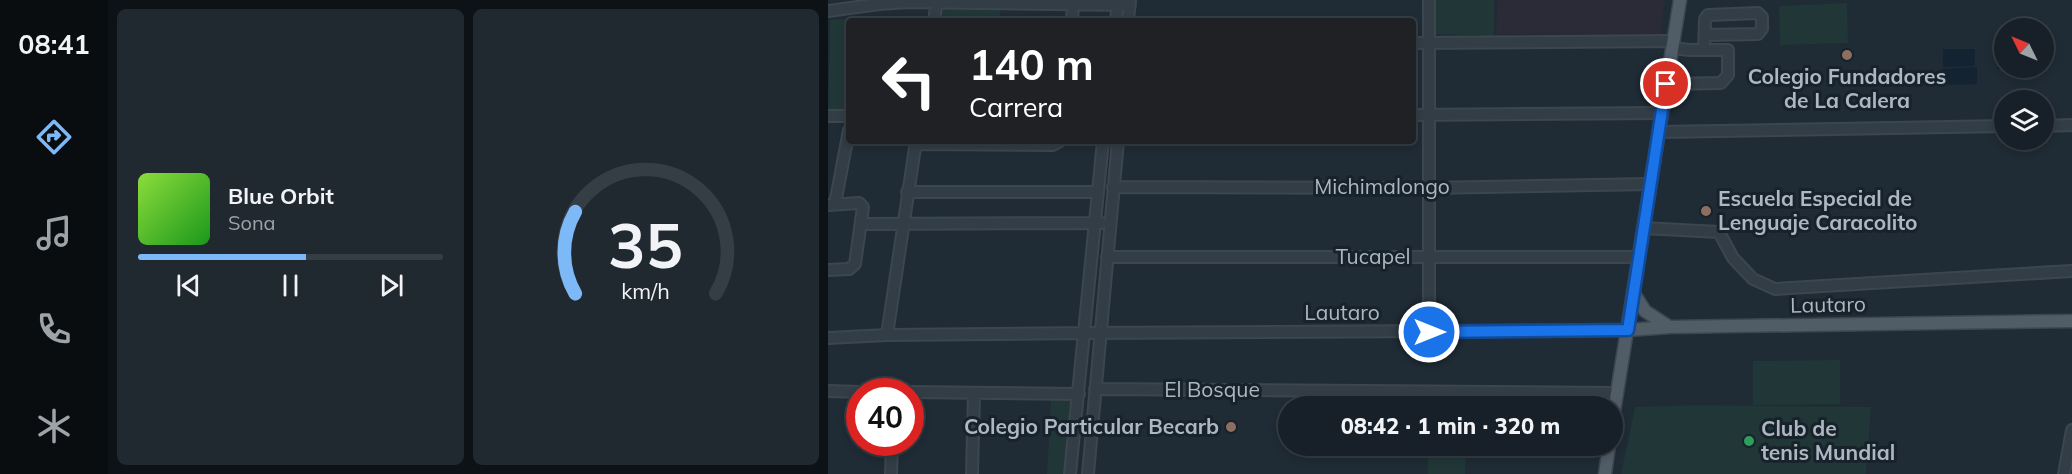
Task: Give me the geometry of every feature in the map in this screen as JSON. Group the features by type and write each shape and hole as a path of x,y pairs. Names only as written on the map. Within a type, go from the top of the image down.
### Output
{"main road":[{"path":"1617,396 1680,0"},
{"path":"1633,292 1645,311 1670,327"},
{"name":"Lautaro","path":"1628,330 1670,327 2072,321"},
{"path":"1605,474 1608,456"}],"street":[{"path":"1429,0 1429,332"},
{"path":"934,18 936,2"},
{"path":"828,11 879,4 936,2 1130,2 1128,18"},
{"path":"1116,18 1118,2"},
{"path":"1072,18 1073,3"},
{"path":"1704,50 1705,19 1708,15 1760,14 1762,28 1758,34 1705,35"},
{"path":"1666,84 1721,83 1728,75 1727,34"},
{"path":"1416,43 1672,44 1704,50 1728,50"},
{"path":"1416,115 1662,113"},
{"path":"828,116 846,116"},
{"path":"2054,126 2072,125"},
{"path":"1659,132 1994,126"},
{"path":"828,270 853,268 861,224 862,204 832,205 846,143"},
{"path":"887,335 915,144"},
{"path":"1007,144 1055,144"},
{"path":"1070,474 1086,333 1103,144"},
{"path":"1088,474 1118,144"},
{"name":"Michimalongo","path":"1113,188 1429,188 1650,184"},
{"path":"907,192 1098,192"},
{"path":"861,224 1110,224"},
{"path":"1643,228 1719,232 1732,258 1753,279 1775,288 2071,271"},
{"name":"Tucapel","path":"1107,257 1639,257"},
{"name":"Lautaro","path":"828,339 887,335 1628,330"},
{"name":"El Bosque","path":"1095,389 1617,393"},
{"path":"828,392 846,392"},
{"path":"924,392 1079,394"},
{"path":"972,474 974,393"},
{"path":"2064,474 2072,430"},
{"path":"891,474 892,456"}],"shaded area":[{"path":"1497,0 1665,0 1661,34 1496,34"}],"green space":[{"path":"1431,0 1494,0 1494,36 1430,34"},
{"path":"1847,3 1848,43 1780,45 1779,6"},
{"path":"943,9 1001,9 1000,18 942,18"},
{"path":"846,19 846,116 828,116 830,20"},
{"path":"1840,360 1840,404 1753,405 1753,361"},
{"path":"1071,399 1064,474 1047,474 1051,401"},
{"name":"Club de tenis Mundial","path":"1696,405 1871,407 1866,474 1621,474 1635,407"},
{"path":"1428,456 1466,456 1465,474 1428,474"}],"water":[{"path":"1943,49 1975,49 1975,66 1943,67"},
{"path":"1977,67 1977,84 1943,85 1942,69"}],"place":[{"name":"Colegio Fundadores de La Calera","path":"1847,55"},
{"name":"Escuela Especial de Lenguaje Caracolito","path":"1706,211"},
{"name":"Colegio Particular Becarb","path":"1231,427"},
{"name":"Club de tenis Mundial","path":"1749,441"}],"route":[{"path":"1429,332 1628,330 1666,84"}]}
